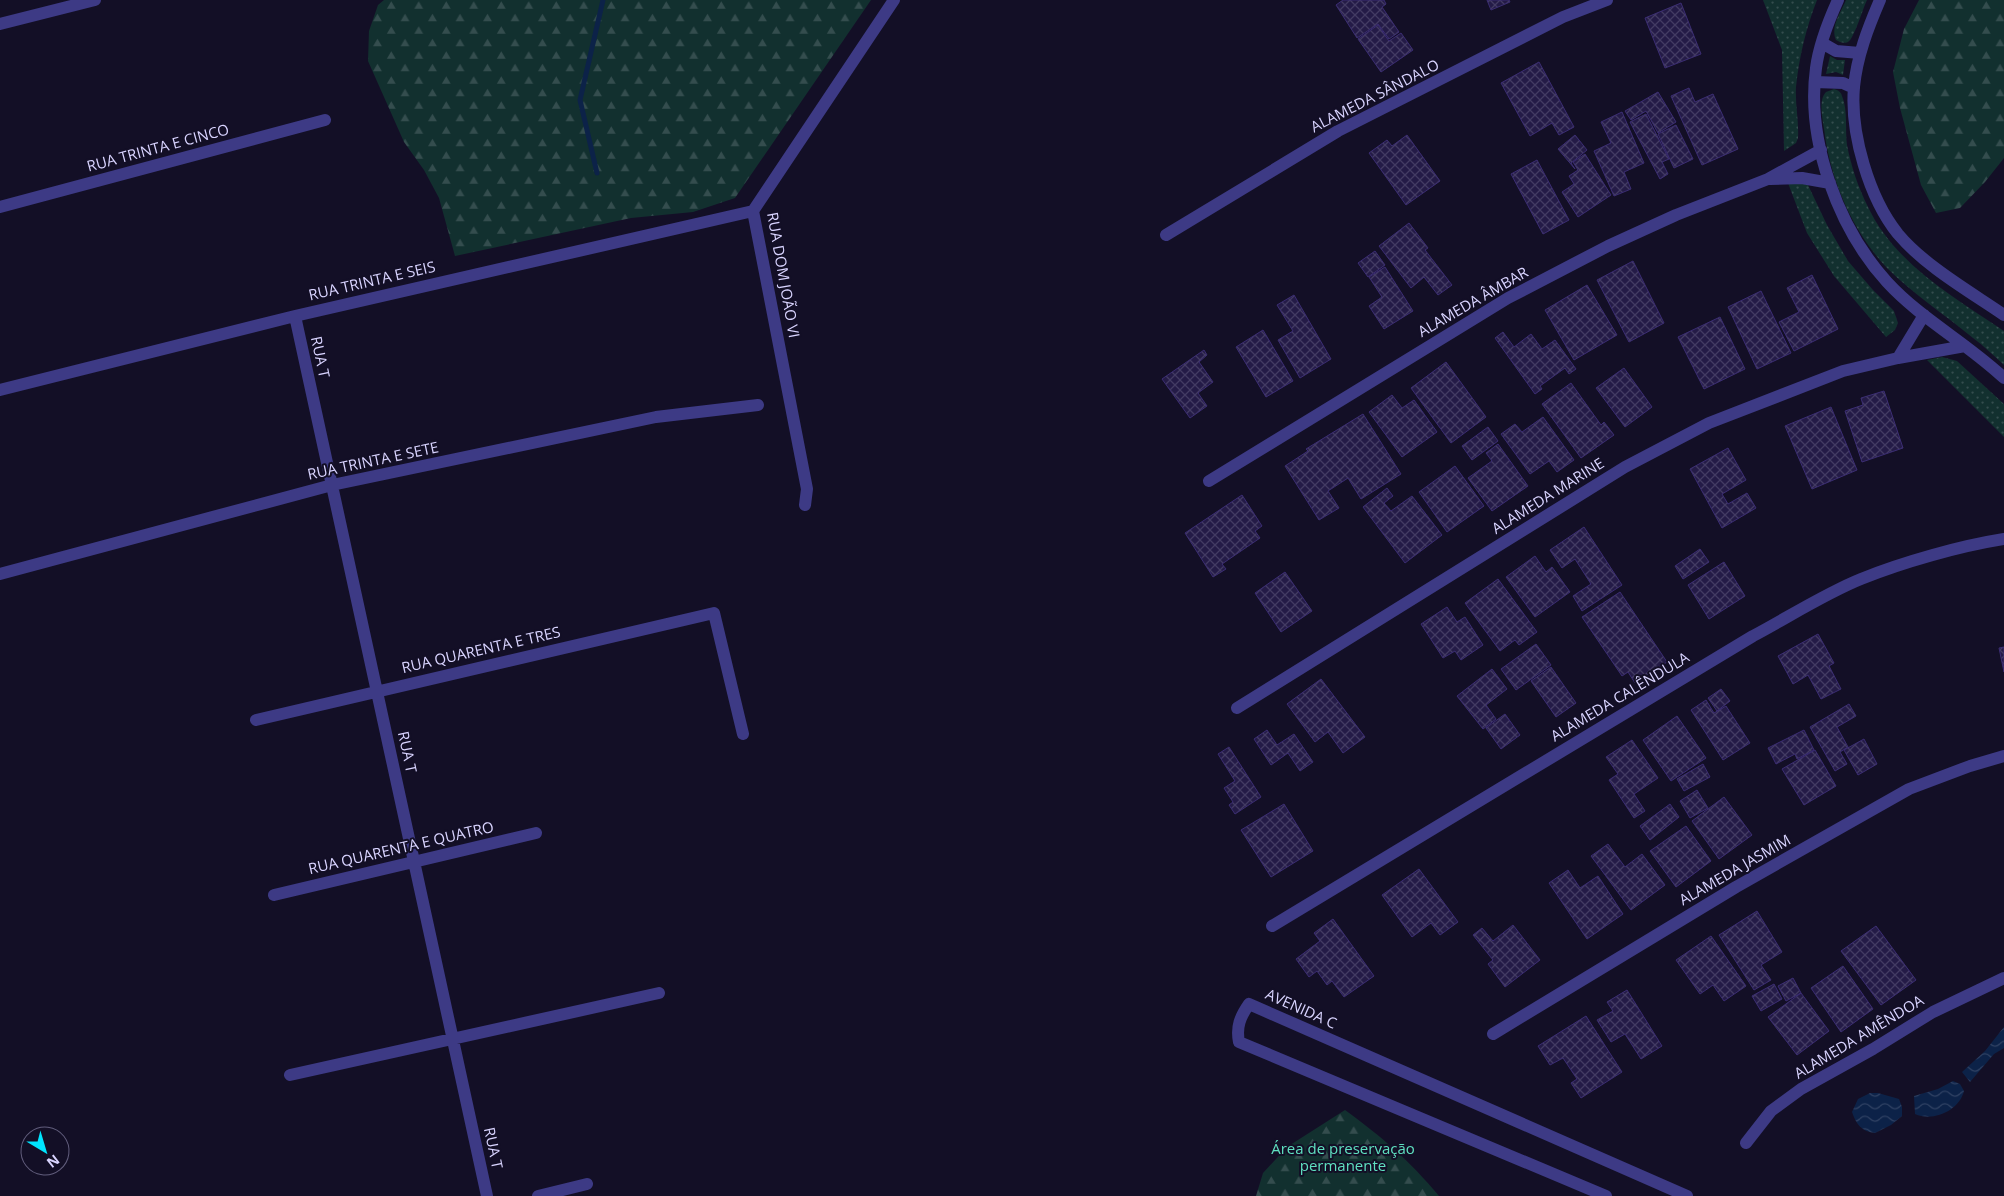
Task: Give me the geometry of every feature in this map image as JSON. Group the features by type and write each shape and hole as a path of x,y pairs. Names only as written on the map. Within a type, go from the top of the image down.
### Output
{"street":[{"path":"0,24 95,0"},
{"name":"RUA DOM JOÃO VI","path":"805,505 807,489 753,211 894,0"},
{"name":"ALAMEDA SÂNDALO","path":"1166,235 1338,131 1563,17 1607,0"},
{"path":"1838,0 1826,27 1822,44 1814,82 1814,105 1820,150 1840,210 1858,243 1887,282 1924,315 2004,378"},
{"path":"1880,0 1863,41 1854,88 1855,122 1864,165 1880,207 1899,234 1920,254 1950,278 2004,315"},
{"path":"1822,44 1836,51 1860,54"},
{"path":"1814,82 1843,83 1854,88"},
{"name":"RUA TRINTA E CINCO","path":"0,207 325,120"},
{"name":"ALAMEDA ÂMBAR","path":"1209,481 1508,298 1608,246 1676,215 1768,179 1820,150"},
{"name":"ALAMEDA ÂMBAR","path":"1768,179 1802,178 1830,183"},
{"name":"RUA TRINTA E SEIS","path":"0,390 295,316 753,211"},
{"path":"1898,358 1924,315"},
{"name":"RUA T","path":"295,316 487,1196"},
{"name":"ALAMEDA MARINE","path":"1237,708 1625,467 1709,424 1843,371 1898,358 1965,346"},
{"name":"RUA TRINTA E SETE","path":"0,574 332,485 656,417 758,405"},
{"name":"ALAMEDA CALÊNDULA","path":"1272,926 1753,636 1812,604 1861,579 1932,556 2004,539"},
{"name":"RUA QUARENTA E TRES","path":"256,720 714,612 743,734"},
{"name":"ALAMEDA JASMIM","path":"1493,1034 1736,887 1909,789 1970,766 2004,756"},
{"name":"RUA QUARENTA E QUATRO","path":"274,895 536,833"},
{"name":"ALAMEDA AMÊNDOA","path":"1746,1143 1771,1111 1801,1090 1933,1012 2004,978"},
{"path":"290,1075 658,993"},
{"name":"AVENIDA C","path":"1606,1196 1239,1042 1238,1022 1249,1004 1687,1196"},
{"path":"538,1196 587,1184"}],"green space":[{"path":"384,0 871,0 735,198 693,212 631,218 455,256 439,198 424,170 404,142 368,61 369,31 378,5"},
{"path":"1763,0 1817,0 1806,32 1797,76 1798,138 1796,143 1784,151 1782,50"},
{"path":"1846,0 1867,0 1853,35 1848,42 1843,43 1836,40 1834,30"},
{"path":"1919,0 2004,0 2004,158 1985,182 1960,208 1936,213 1921,185 1900,108 1893,72 1904,29"},
{"path":"1830,56 1837,60 1845,60 1843,75 1836,72 1826,74"},
{"path":"1834,89 1840,92 1844,102 1847,145 1855,176 1864,199 1880,227 1894,246 1927,278 2004,331 2004,365 1887,268 1864,239 1846,207 1828,154 1821,107 1823,96 1826,92"},
{"path":"1794,181 1808,185 1827,225 1848,261 1894,311 1898,323 1895,330 1886,337 1834,276 1807,233 1788,183"},
{"path":"1942,357 1957,361 2004,404 2004,437 1927,360"},
{"name":"Área de preservação permanente","path":"1345,1110 1395,1150 1439,1196 1256,1196 1263,1173 1287,1147"}],"water":[{"path":"2004,1027 2004,1048 1994,1054 1970,1082 1962,1072 1985,1051"},
{"path":"1953,1081 1960,1084 1964,1091 1957,1104 1937,1116 1930,1117 1915,1114 1914,1096 1938,1089"},
{"path":"1870,1093 1878,1093 1899,1099 1902,1107 1902,1116 1891,1125 1875,1133 1860,1127 1852,1112 1858,1099"}],"building":[{"path":"1343,0 1384,0 1386,4 1382,7 1399,32 1389,39 1378,24 1357,38 1336,5"},
{"path":"1487,0 1509,0 1510,2 1491,10"},
{"path":"1681,3 1701,54 1665,68 1645,18"},
{"path":"1378,25 1389,41 1401,33 1413,50 1381,72 1358,39"},
{"path":"1539,62 1574,127 1559,135 1552,123 1530,136 1501,83"},
{"path":"1689,88 1695,102 1713,94 1738,149 1702,165 1671,96"},
{"path":"1658,92 1676,122 1658,133 1646,111 1631,120 1625,111"},
{"path":"1622,112 1644,163 1624,172 1631,189 1614,196 1594,151 1611,143 1601,122"},
{"path":"1646,114 1669,159 1662,162 1668,174 1660,179 1630,122"},
{"path":"1676,125 1693,159 1674,168 1658,134"},
{"path":"1407,135 1440,181 1406,205 1369,153 1387,140 1392,146"},
{"path":"1575,135 1587,150 1571,163 1575,169 1558,149"},
{"path":"1585,154 1611,195 1578,217 1562,192 1574,184 1569,176 1578,170 1573,162"},
{"path":"1537,160 1569,220 1543,234 1511,174"},
{"path":"1409,223 1428,248 1425,250 1452,285 1438,295 1424,277 1411,288 1379,246"},
{"path":"1375,251 1385,265 1368,277 1358,263"},
{"path":"1633,261 1664,323 1629,342 1597,280"},
{"path":"1385,267 1413,311 1384,329 1369,306 1382,297 1369,277"},
{"path":"1812,275 1838,329 1794,351 1779,322 1799,312 1787,288"},
{"path":"1587,285 1617,335 1574,360 1545,310"},
{"path":"1761,291 1791,353 1757,369 1728,307"},
{"path":"1294,295 1331,359 1300,378 1278,340 1293,331 1277,305"},
{"path":"1720,317 1745,369 1704,389 1678,337"},
{"path":"1263,330 1293,381 1266,397 1236,347"},
{"path":"1503,332 1514,347 1531,334 1542,349 1555,340 1576,369 1569,374 1565,368 1540,386 1542,389 1535,394 1495,338"},
{"path":"1204,350 1207,355 1199,362 1213,382 1198,393 1207,406 1190,418 1162,379"},
{"path":"1446,362 1486,417 1451,443 1411,388"},
{"path":"1624,368 1652,407 1625,427 1596,388"},
{"path":"1571,383 1601,425 1604,422 1614,435 1581,458 1542,404"},
{"path":"1884,391 1903,448 1862,462 1845,411 1863,405 1861,398"},
{"path":"1392,395 1402,408 1414,400 1437,432 1402,457 1369,412"},
{"path":"1831,407 1857,470 1812,489 1785,426"},
{"path":"1363,414 1401,474 1361,499 1348,478 1328,491 1339,508 1319,520 1285,466 1308,451 1306,449"},
{"path":"1543,417 1574,460 1557,472 1549,461 1530,474 1501,434 1515,424 1522,432"},
{"path":"1488,427 1498,441 1472,460 1462,446"},
{"path":"1498,444 1528,486 1492,511 1468,478 1492,461 1486,453"},
{"path":"1728,448 1746,480 1722,494 1728,504 1747,493 1756,508 1722,528 1690,469"},
{"path":"1455,466 1484,506 1447,532 1419,492"},
{"path":"1387,488 1393,496 1384,503 1391,511 1412,496 1442,535 1405,563 1363,507"},
{"path":"1242,495 1262,526 1255,531 1260,538 1222,564 1226,569 1213,577 1185,533"},
{"path":"1584,527 1622,585 1582,611 1573,596 1591,584 1575,559 1562,568 1550,550"},
{"path":"1700,549 1709,562 1683,579 1675,566"},
{"path":"1535,556 1546,572 1552,567 1570,592 1535,617 1506,577"},
{"path":"1724,562 1745,596 1709,619 1688,585"},
{"path":"1285,572 1312,611 1281,632 1255,593"},
{"path":"1498,579 1537,632 1519,645 1515,640 1500,651 1465,603"},
{"path":"1620,592 1667,662 1635,683 1628,672 1622,676 1582,617"},
{"path":"1447,607 1457,622 1465,617 1483,645 1461,660 1455,651 1443,658 1421,624"},
{"path":"1818,634 1834,663 1829,666 1841,689 1821,699 1808,675 1793,684 1778,656"},
{"path":"1536,644 1551,665 1516,690 1501,669"},
{"path":"2004,647 2004,672 1999,648"},
{"path":"1551,667 1576,703 1556,717 1531,681"},
{"path":"1492,669 1507,689 1486,705 1496,719 1483,729 1457,696"},
{"path":"1321,679 1365,737 1343,753 1328,732 1315,742 1287,704"},
{"path":"1721,689 1730,701 1717,711 1708,698"},
{"path":"1706,700 1714,713 1726,706 1750,743 1723,760 1691,710"},
{"path":"1849,704 1856,716 1837,727 1848,747 1840,752 1847,764 1835,771 1810,727"},
{"path":"1505,714 1520,735 1501,749 1486,728"},
{"path":"1677,716 1706,758 1671,781 1643,740"},
{"path":"1267,730 1277,745 1294,734 1313,762 1300,771 1288,753 1271,765 1254,739"},
{"path":"1804,730 1814,750 1797,759 1795,754 1776,764 1768,748"},
{"path":"1864,739 1877,764 1858,775 1844,750"},
{"path":"1632,740 1658,778 1634,794 1645,811 1634,818 1609,780 1618,774 1606,757"},
{"path":"1229,747 1261,797 1235,814 1229,805 1233,802 1224,788 1235,781 1218,754"},
{"path":"1815,750 1836,786 1804,805 1782,769"},
{"path":"1703,764 1710,777 1684,791 1677,779"},
{"path":"1697,790 1708,808 1690,818 1680,801"},
{"path":"1724,797 1752,835 1719,859 1692,821"},
{"path":"1284,804 1313,851 1271,877 1241,830"},
{"path":"1670,804 1679,817 1650,840 1640,826"},
{"path":"1686,826 1711,861 1676,887 1650,851"},
{"path":"1608,844 1625,867 1642,854 1665,885 1631,910 1591,856"},
{"path":"1419,869 1458,922 1440,935 1431,923 1412,937 1382,895"},
{"path":"1568,870 1580,888 1598,876 1623,914 1587,939 1549,883"},
{"path":"1757,911 1782,952 1761,965 1771,980 1754,990 1719,935"},
{"path":"1333,919 1374,976 1344,997 1332,981 1327,985 1317,971 1309,977 1296,959 1320,941 1314,933"},
{"path":"1513,925 1540,960 1505,987 1488,964 1493,960 1473,935 1482,928 1493,941"},
{"path":"1876,926 1916,980 1881,1005 1841,951"},
{"path":"1711,936 1746,986 1724,1001 1713,985 1700,994 1676,960"},
{"path":"1843,966 1873,1009 1841,1032 1811,988"},
{"path":"1793,978 1801,993 1786,1001 1778,986"},
{"path":"1774,984 1782,999 1761,1011 1752,996"},
{"path":"1627,990 1662,1046 1641,1059 1625,1034 1611,1042 1597,1020 1613,1011 1607,1002"},
{"path":"1801,993 1829,1031 1797,1055 1768,1017"},
{"path":"1586,1016 1622,1072 1581,1098 1571,1083 1577,1079 1563,1058 1550,1065 1538,1046"}],"waterway":[{"path":"597,173 580,100 603,0"}]}
